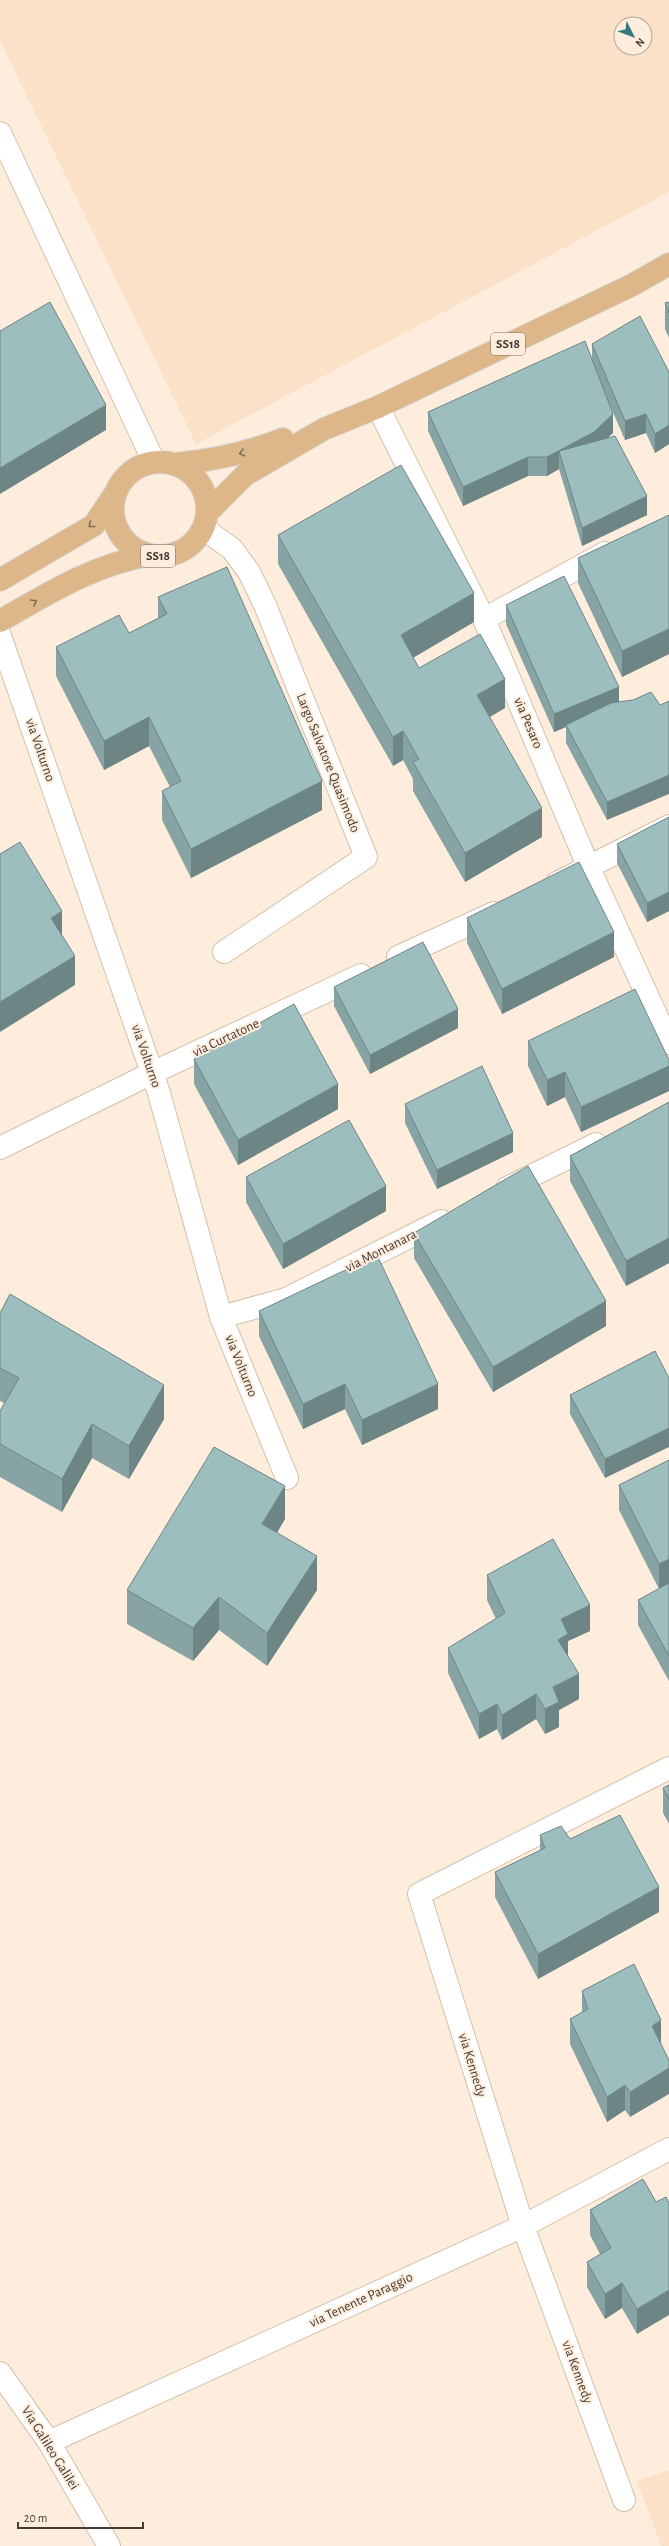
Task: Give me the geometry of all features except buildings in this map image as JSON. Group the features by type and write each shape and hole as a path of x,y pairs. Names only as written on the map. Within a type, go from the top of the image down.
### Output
{"main road":[{"name":"SS18","path":"0,621 48,594 92,572 125,559 150,555 166,556 182,551 194,541 205,520 231,488 262,464 324,429 378,407 632,285 669,264"},
{"name":"SS18","path":"0,580 94,525 114,495 121,481 132,470 145,463 154,462 176,464 217,460 256,450 318,426 345,420"},
{"name":"SS18","path":"176,464 189,472 200,483 206,497 205,520"},
{"name":"SS18","path":"114,495 112,510 115,526 123,540 135,550 150,555"}],"street":[{"path":"0,133 154,462"},
{"name":"via Pesaro","path":"378,407 484,619 589,868 669,1043"},
{"name":"Largo Salvatore Quasimodo","path":"205,520 232,549 249,572 265,605 366,857 224,952"},
{"path":"484,619 574,568 622,545"},
{"name":"via Volturno","path":"0,636 152,1073 221,1317 287,1478"},
{"path":"539,891 589,868 669,826"},
{"name":"via Curtatone","path":"0,1148 152,1073 510,905"},
{"path":"492,1196 612,1136"},
{"name":"via Montanara","path":"221,1317 286,1299 456,1214"},
{"name":"via Kennedy","path":"624,2500 523,2226 419,1894 669,1768"},
{"name":"via Tenente Paraggio","path":"49,2442 523,2226 669,2149"},
{"name":"Via Galileo Galilei","path":"0,2373 49,2442 109,2546"}],"shaded area":[{"path":"0,0 669,0 669,192 196,444 0,41"},
{"path":"669,2470 669,2546 661,2546 637,2481"}]}
